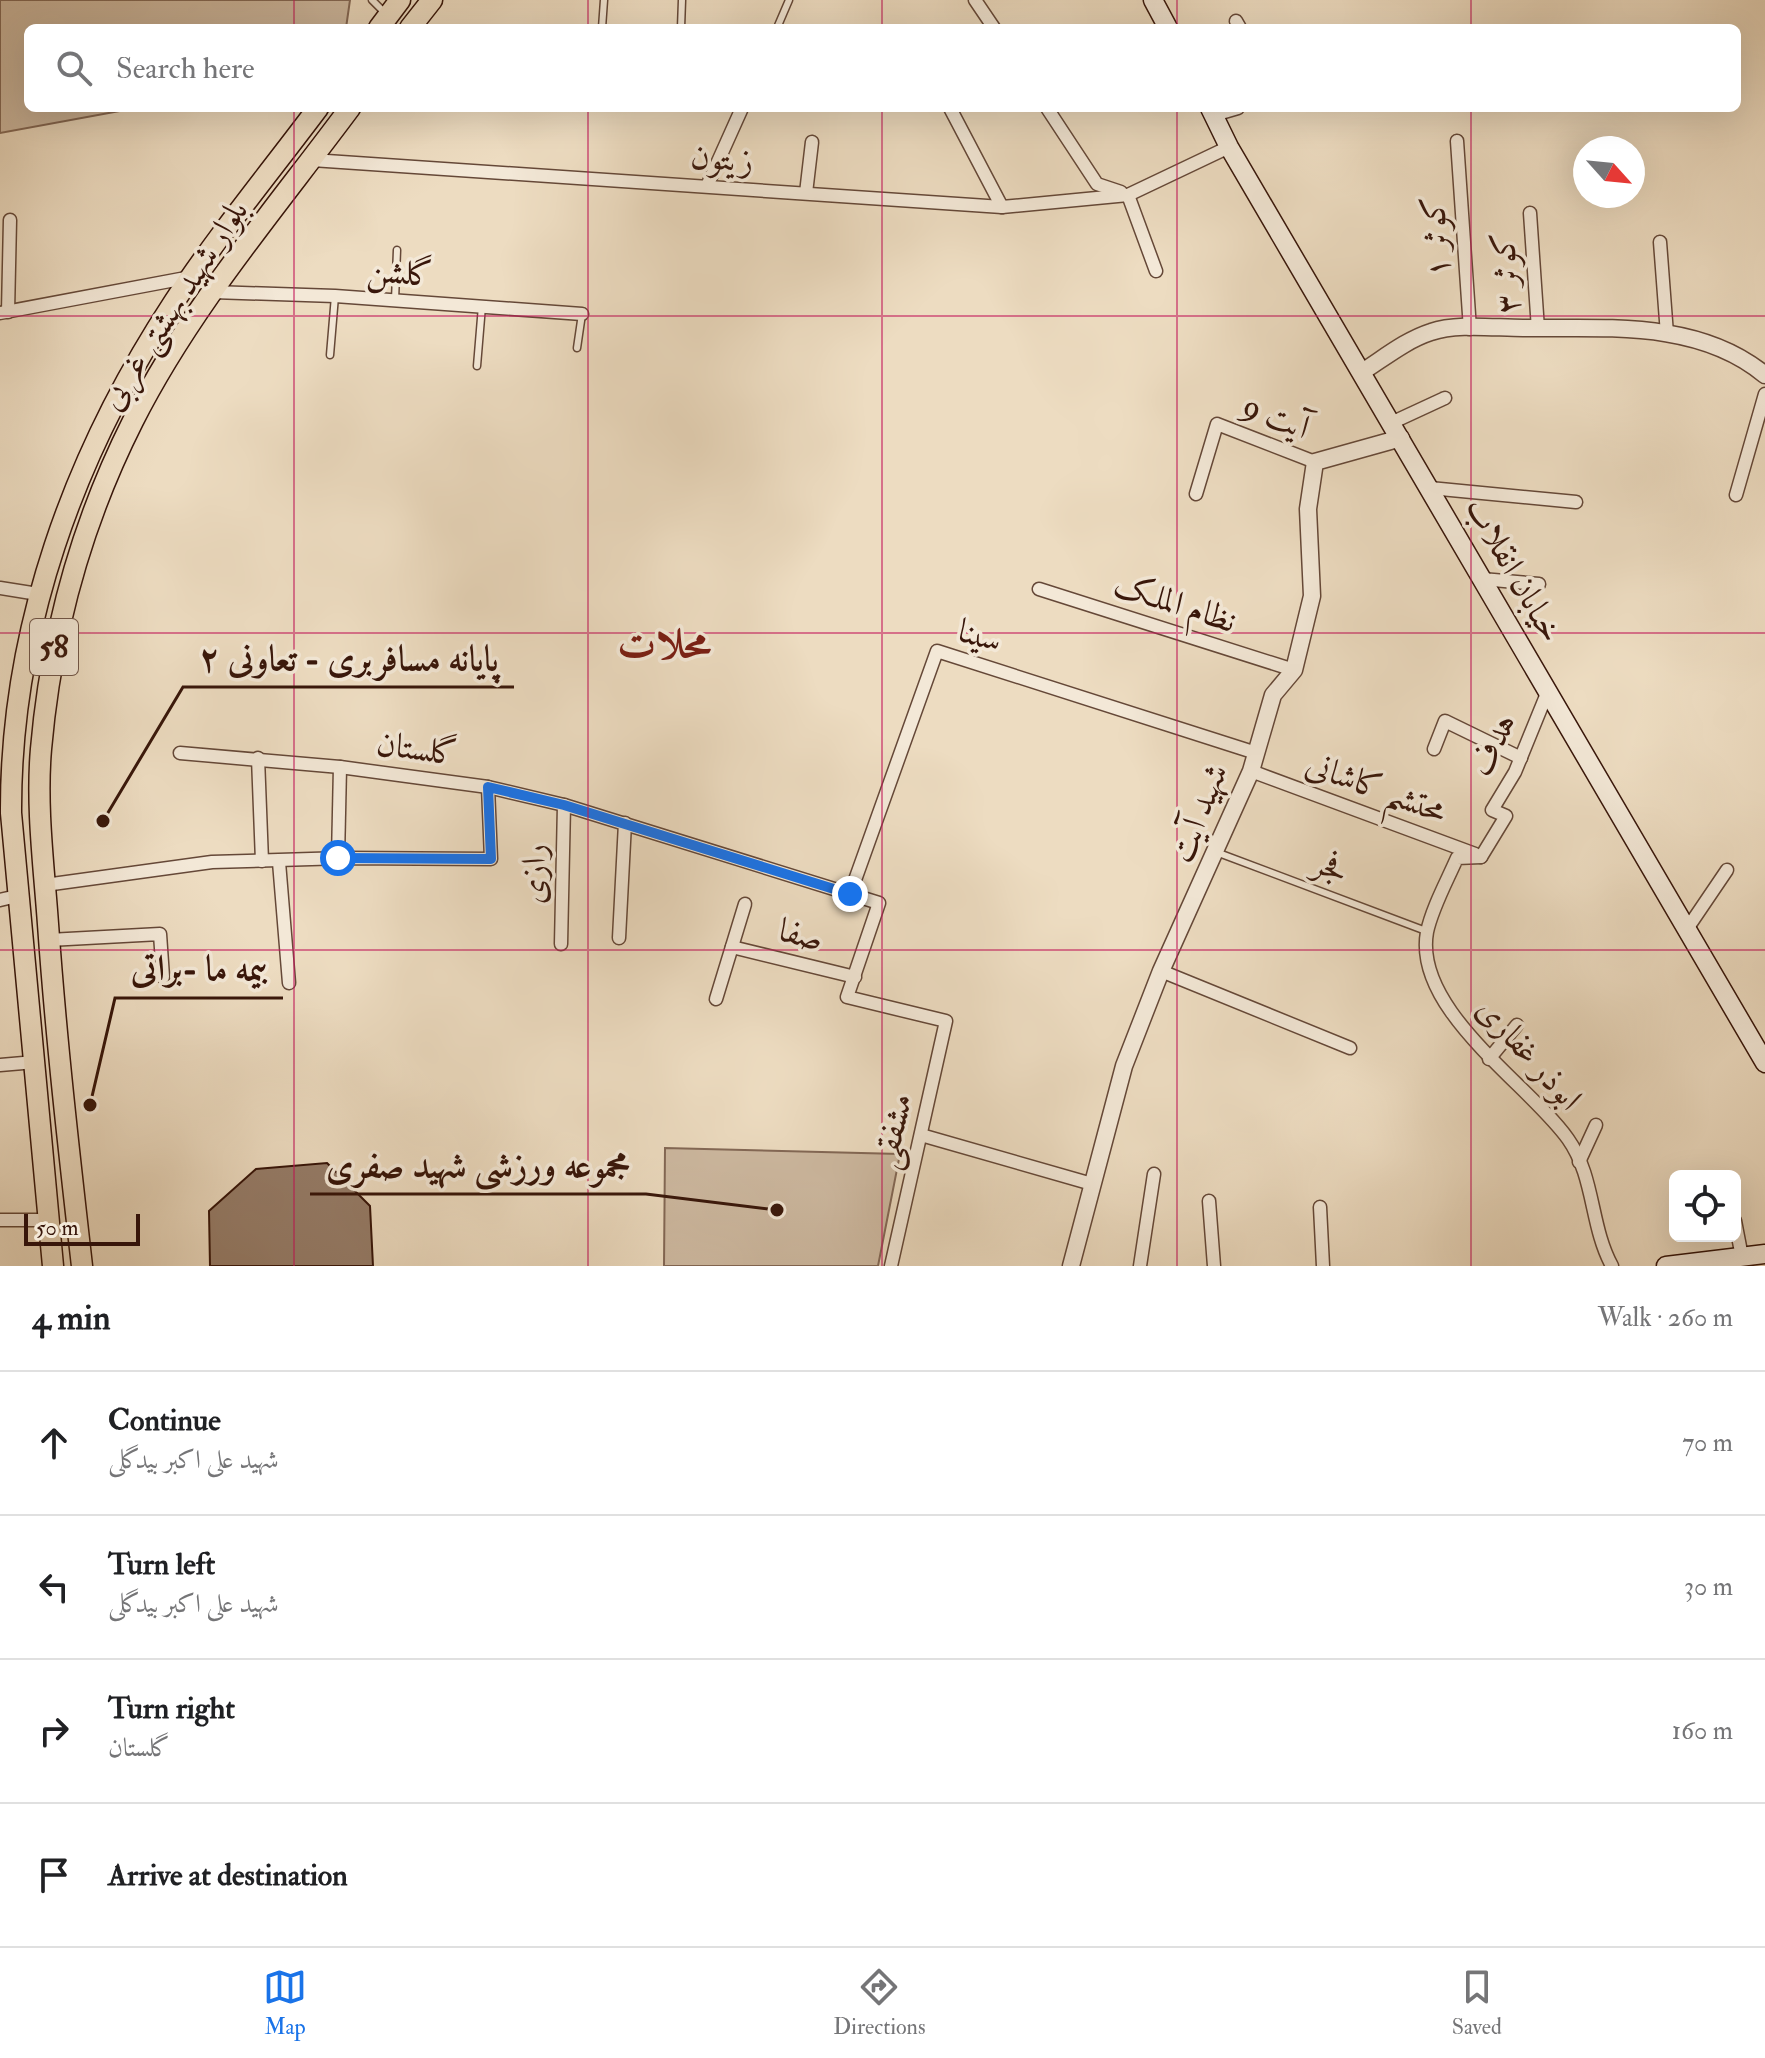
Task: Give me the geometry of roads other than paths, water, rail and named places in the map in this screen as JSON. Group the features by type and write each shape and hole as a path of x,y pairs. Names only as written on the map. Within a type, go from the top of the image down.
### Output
{"main road":[{"path":"413,24 432,0"},
{"path":"1153,0 1166,24"},
{"name":"بلوار شهید بهشتی غربی","path":"53,1266 35,1062 9,898 11,749 24,655 38,594 109,411 191,277 315,112"},
{"name":"بلوار شهید بهشتی غربی","path":"82,1266 45,885 41,752 52,662 75,564 133,420 213,292 347,112"},
{"name":"خیابان انقلاب","path":"1212,112 1229,147 1765,1063"},
{"path":"1666,1266 1736,1260 1765,1254"}],"street":[{"path":"975,0 991,24"},
{"path":"707,186 740,112"},
{"path":"952,112 1002,207"},
{"path":"1050,112 1097,184 1128,195 1156,271"},
{"name":"کوثر ۱","path":"1457,141 1470,329"},
{"path":"806,193 812,142"},
{"name":"زیتون","path":"312,160 1002,207 1128,195 1229,147"},
{"name":"کوثر ۳","path":"1530,213 1538,329"},
{"path":"10,220 4,312 191,277"},
{"path":"1660,242 1667,334"},
{"name":"گلشن","path":"213,292 335,296 582,314"},
{"path":"1362,372 1434,330 1638,328 1715,348 1765,375"},
{"path":"1736,495 1765,394"},
{"path":"1315,462 1396,430 1445,398"},
{"name":"آیت 9","path":"1196,494 1217,424 1315,462"},
{"name":"شهید آیت","path":"1071,1266 1124,1066 1161,971 1251,771 1253,752 1273,695 1294,670 1312,596 1308,509 1315,462"},
{"path":"1430,488 1576,502"},
{"path":"1482,579 1539,584"},
{"path":"0,588 38,594"},
{"name":"نظام الملک","path":"1039,589 1294,670"},
{"name":"سینا","path":"850,894 937,651 1253,752"},
{"name":"هدف","path":"1481,857 1506,816 1492,810 1521,758 1548,691"},
{"path":"1434,749 1445,721 1521,758"},
{"name":"گلستان","path":"180,753 340,767 488,787 625,823 879,903 855,977"},
{"path":"258,758 262,861"},
{"path":"338,858 340,767"},
{"name":"محتشم کاشانی","path":"1251,771 1481,857"},
{"path":"45,885 212,862 338,858 491,859 488,787"},
{"name":"رازی","path":"561,944 564,805"},
{"path":"619,938 625,823"},
{"name":"ابوذر غفاری","path":"1481,857 1457,858 1427,931 1426,961 1451,1011 1489,1059 1568,1140 1588,1178 1604,1252 1612,1266"},
{"path":"279,862 289,983"},
{"path":"1687,929 1727,870"},
{"path":"716,999 745,904"},
{"path":"49,940 160,934 163,977"},
{"name":"صفا","path":"732,947 855,977"},
{"path":"1161,971 1350,1048"},
{"name":"مشفقی","path":"855,977 847,997 946,1021 892,1260"},
{"path":"1489,1059 1517,1025"},
{"path":"0,1065 35,1062"},
{"path":"1579,1162 1596,1125"},
{"path":"921,1135 1092,1184"},
{"path":"1140,1266 1154,1174"},
{"path":"1209,1201 1214,1266"},
{"path":"1320,1207 1323,1266"},
{"path":"0,1220 50,1220"}],"lane":[{"path":"372,0 389,15"},
{"path":"602,24 604,0"},
{"path":"681,24 682,0"},
{"path":"779,24 789,0"},
{"path":"395,300 397,250"},
{"path":"330,355 335,296"},
{"path":"477,366 482,306"},
{"path":"577,348 582,314"},
{"name":"فجر","path":"1216,852 1427,931"}],"place":[{"name":"پایانه مسافربری - تعاونی ۲","path":"103,821"},
{"name":"بیمه ما -براتی","path":"90,1105"},
{"name":"مجموعه ورزشی شهید صفری","path":"777,1210"}],"district":[{"name":"محلات","path":"664,644"}]}
